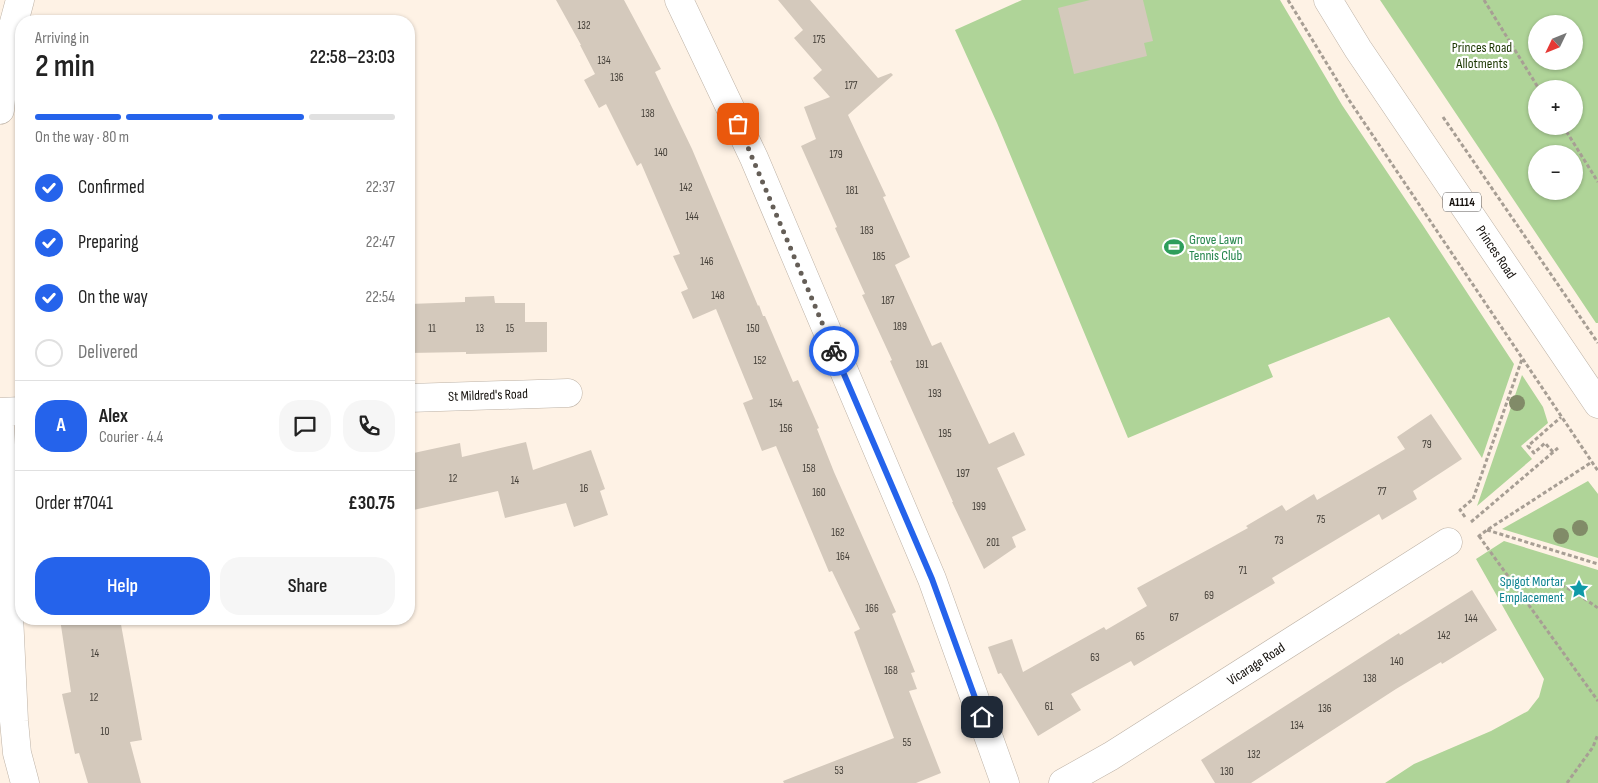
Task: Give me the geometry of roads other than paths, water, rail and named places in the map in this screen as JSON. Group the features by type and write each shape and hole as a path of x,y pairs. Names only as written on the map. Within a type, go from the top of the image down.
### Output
{"street":[{"path":"15,15 20,0"},
{"path":"679,0 754,158 932,579 1005,783"},
{"name":"Princes Road","path":"1328,0 1358,49 1598,404"},
{"path":"0,110 2,55 15,15"},
{"name":"St Mildred's Road","path":"415,398 568,393"},
{"path":"0,412 15,411"},
{"path":"0,424 4,569 14,721 18,753 25,783"},
{"name":"Vicarage Road","path":"1063,783 1120,751 1448,542"}],"place":[{"name":"Grove Lawn Tennis Club","path":"1174,247"},
{"name":"Spigot Mortar Emplacement","path":"1579,589"}],"park label":[{"name":"Princes Road Allotments","path":"1482,56"}]}
